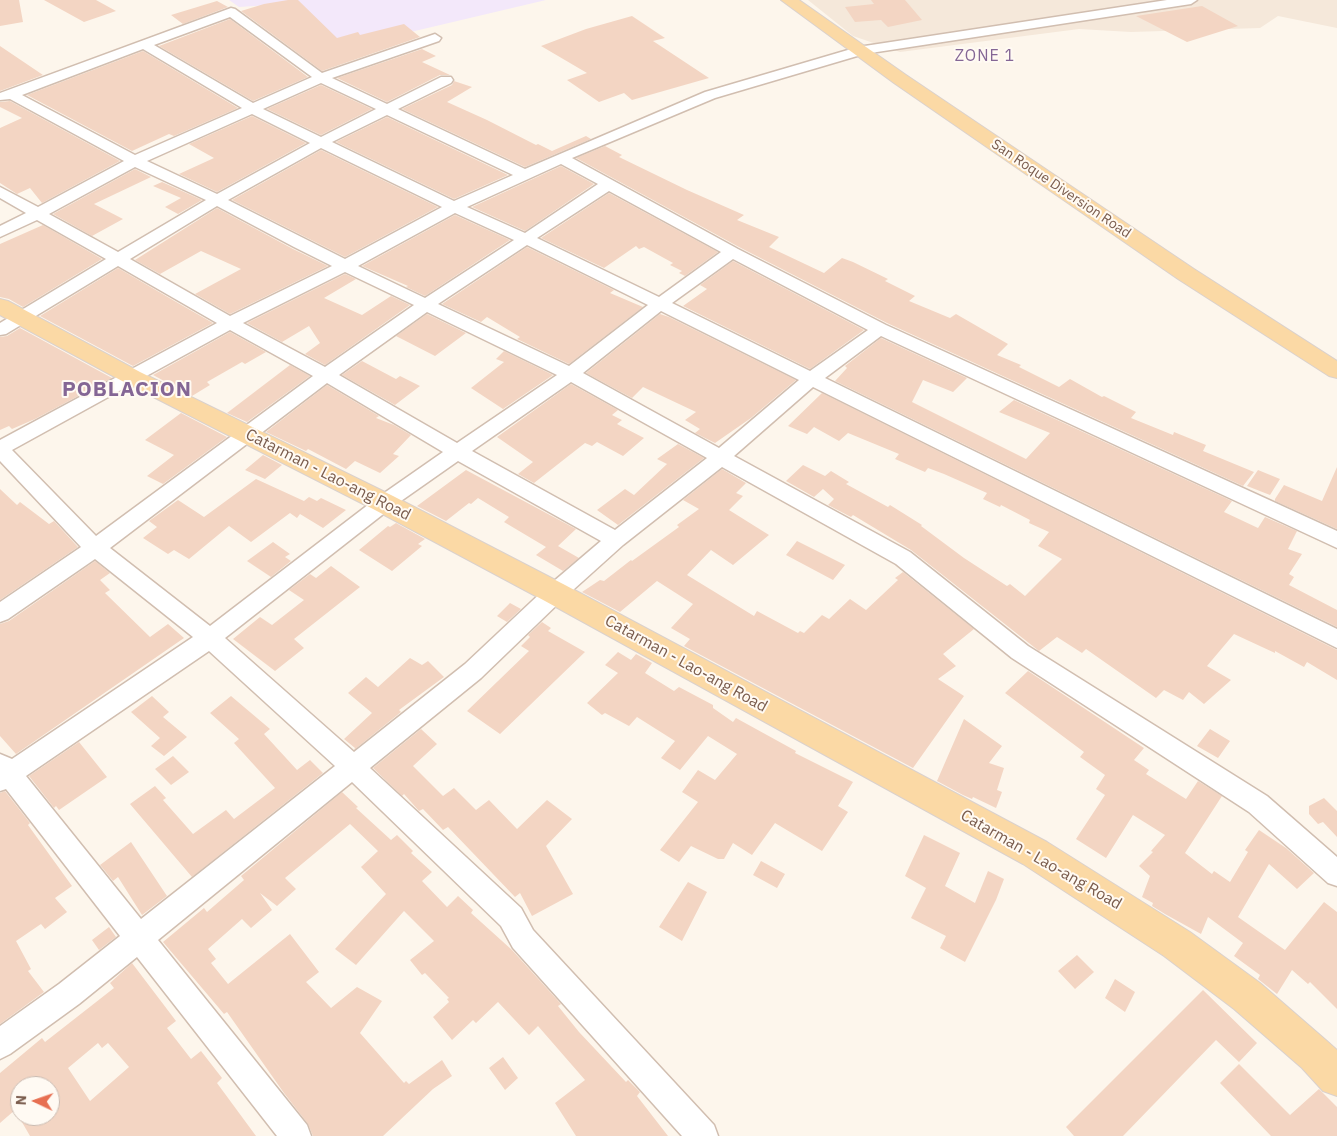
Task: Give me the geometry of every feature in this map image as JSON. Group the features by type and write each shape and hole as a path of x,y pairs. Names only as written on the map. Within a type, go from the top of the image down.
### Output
{"main road":[{"name":"San Roque Diversion Road","path":"789,0 908,84 1186,274 1337,371"},
{"name":"Catarman - Lao-ang Road","path":"7,318 132,377 384,503 555,593 1035,853 1102,894 1177,944 1247,996 1315,1055 1337,1077"}],"street":[{"path":"703,1136 523,939 511,917 352,766 210,638 95,548 0,448 230,323 347,265 454,207 561,158 710,95 862,50 1190,0"},
{"path":"6,96 231,12 321,78 525,174"},
{"path":"0,232 39,213 135,160 254,110 321,78 435,38"},
{"path":"143,44 254,110 660,304 810,380 1337,639"},
{"path":"7,318 117,259 217,200 322,142 446,80"},
{"path":"6,96 217,200 300,244 570,374 903,558 1020,652 1258,804 1337,874"},
{"path":"561,158 732,252 880,329 1337,540"},
{"path":"0,613 95,548 326,375 427,304 609,184"},
{"path":"0,192 616,540"},
{"path":"296,1136 3,772 210,638 384,503 456,451 570,374 660,304 732,252"},
{"path":"0,1044 69,994 473,671 555,593 616,540 721,456 810,380 880,329"}],"shaded area":[{"path":"229,0 546,0 326,52 269,5 239,7"},
{"path":"808,0 1337,0 1337,28 1278,16 1260,28 1131,32 1079,29 900,52 853,36"}],"building":[{"path":"0,0 19,0 23,22 0,26"},
{"path":"44,0 96,0 116,11 84,22"},
{"path":"298,0 337,38 358,32 360,35 404,24 420,37 322,71 241,11 264,4"},
{"path":"871,0 905,0 922,20 888,27 881,20 855,22 845,7 874,4"},
{"path":"217,1 228,7 183,24 171,15"},
{"path":"1202,6 1238,26 1187,42 1136,16"},
{"path":"632,16 665,38 653,41 709,78 632,100 624,93 599,102 567,80 587,73 541,46 586,29"},
{"path":"230,19 308,77 253,101 159,46"},
{"path":"0,46 43,75 0,91"},
{"path":"422,49 436,56 422,62 450,75 440,75 387,102 337,78"},
{"path":"143,51 238,108 174,136 169,134 132,151 27,95"},
{"path":"454,81 472,87 447,102 536,145 538,144 552,151 586,136 591,139 525,167 402,109 452,85"},
{"path":"321,85 372,109 321,135 267,109"},
{"path":"10,101 120,161 42,203 30,188 17,194 0,183 0,128 22,118 0,107 0,102"},
{"path":"252,116 306,143 217,192 179,174 214,158 189,144"},
{"path":"387,117 508,175 454,199 336,142"},
{"path":"605,146 622,155 619,157 744,215 737,220 779,237 769,247 824,273 842,258 853,262 888,279 885,281 915,296 909,301 950,318 956,314 1008,344 997,355 1021,365 1019,367 1059,387 1070,379 1102,397 1104,396 1136,412 1131,418 1173,435 1174,432 1206,445 1203,451 1254,472 1243,486 887,323 739,247 576,158"},
{"path":"321,150 438,207 345,257 232,200"},
{"path":"561,166 594,184 525,231 472,207"},
{"path":"135,169 151,177 94,204 123,219 92,236 53,214"},
{"path":"162,182 202,200 178,214 165,207 181,198 153,186"},
{"path":"609,193 718,252 685,276 679,273 682,271 670,265 673,263 644,247 639,249 636,246 604,268 541,238"},
{"path":"217,208 328,266 230,314 195,294 241,269 201,251 160,274 135,260"},
{"path":"455,215 510,240 425,296 406,287 408,286 362,266"},
{"path":"43,225 102,259 23,307 9,299 0,297 0,244"},
{"path":"527,247 614,290 610,293 643,307 569,364 517,339 520,337 487,317 481,322 442,304"},
{"path":"733,261 864,330 810,369 683,306 707,289 700,285"},
{"path":"118,268 213,323 133,366 40,316"},
{"path":"345,274 356,279 324,298 362,315 391,296 410,305 325,365 305,354 320,343 309,326 282,342 247,323"},
{"path":"427,314 466,333 435,356 396,336"},
{"path":"660,314 796,380 751,418 715,443 695,433 700,429 685,420 696,412 643,387 632,398 586,373"},
{"path":"20,328 112,378 35,419 12,429 9,426 0,430 0,337 7,336"},
{"path":"230,332 266,352 245,364 242,362 207,382 210,385 192,396 153,375"},
{"path":"881,338 967,378 953,392 923,380 912,402 1026,459 1050,433 999,412 1014,400 1232,501 1224,512 1258,528 1265,517 1297,531 1288,549 1302,554 1289,574 1294,577 1289,585 1337,610 1337,627 835,381 847,368 845,366"},
{"path":"504,351 553,375 503,409 471,388 504,362 496,359"},
{"path":"362,361 396,379 400,376 420,386 395,405 342,375"},
{"path":"290,365 310,376 247,422 227,413"},
{"path":"571,384 618,410 612,415 622,420 617,424 644,438 623,456 597,442 592,446 585,443 534,483 518,474 533,462 497,437"},
{"path":"327,385 379,416 376,418 394,425 411,435 393,454 399,456 380,473 355,461 346,469 308,449 306,451 266,432"},
{"path":"822,393 1337,650 1337,680 1307,662 1304,667 1275,651 1275,653 1234,634 1207,666 1231,680 1204,704 1189,692 1183,700 1164,690 1156,698 1086,649 1082,653 1057,637 1039,651 911,550 853,515 851,517 828,505 834,499 823,489 814,497 786,481 803,465 825,476 831,471 849,482 846,484 888,507 890,505 922,525 964,558 1007,586 1010,584 1025,596 1062,559 1038,546 1049,532 1029,523 1030,520 1001,505 1000,507 983,499 987,493 928,468 925,472 895,459 899,454 848,433 839,441 814,427 807,434 788,426"},
{"path":"181,413 227,437 163,484 147,476 174,455 145,440"},
{"path":"678,444 704,458 618,525 597,510 625,489 634,495 667,464 657,459"},
{"path":"263,455 282,465 265,479 245,470"},
{"path":"1337,467 1337,529 1275,501 1284,485 1322,501"},
{"path":"722,469 746,483 736,493 743,496 729,510 769,535 733,565 711,550 687,575 754,616 757,611 798,633 800,631 804,633 822,615 829,619 850,599 866,610 898,580 895,578 903,572 974,629 943,654 956,666 938,679 964,696 913,768 684,646 690,639 671,628 693,604 657,581 620,612 582,592 600,580 604,581 679,527 677,525 699,509 683,500"},
{"path":"466,470 576,529 558,546 579,558 563,571 536,555 546,547 504,522 509,517 478,498 446,521 417,506"},
{"path":"1258,470 1280,479 1270,495 1247,486"},
{"path":"256,479 304,501 309,497 317,501 321,498 346,510 323,528 300,514 297,518 290,513 251,542 229,526 189,559 174,550 168,554 143,538 157,527 149,521 178,500 204,517"},
{"path":"0,489 17,505 20,502 49,524 54,521 78,547 0,600"},
{"path":"396,523 425,539 418,544 422,546 392,571 359,550 388,526 390,527"},
{"path":"797,541 845,565 833,580 786,555"},
{"path":"273,542 290,554 285,557 291,561 271,577 247,561"},
{"path":"95,561 110,573 100,580 110,590 105,593 150,637 168,624 184,638 16,754 0,736 0,624 9,621"},
{"path":"331,566 360,587 294,639 304,648 275,671 233,639 260,617 272,625 304,600 289,590 310,574 316,578"},
{"path":"510,603 521,609 507,622 497,616"},
{"path":"542,622 551,628 548,631 585,652 500,734 467,711 529,651 521,646 530,637 528,635"},
{"path":"618,652 631,660 636,654 652,663 645,673 674,691 679,687 713,705 713,708 733,722 736,718 796,751 795,753 853,782 838,806 848,812 822,851 775,823 752,855 733,843 724,859 718,859 691,846 679,862 660,850 698,802 682,792 698,770 715,780 737,754 708,736 680,770 661,758 675,741 637,717 629,726 605,713 602,715 587,703 618,673 605,665"},
{"path":"410,658 422,665 428,661 444,677 399,710 401,712 354,750 355,748 344,739 372,713 348,693 366,677 378,687"},
{"path":"1028,671 1144,748 1134,760 1149,770 1146,774 1186,799 1198,781 1222,796 1185,853 1212,874 1214,871 1230,882 1248,852 1245,850 1259,830 1286,848 1314,873 1297,889 1269,864 1238,917 1285,950 1324,902 1337,912 1337,1009 1310,982 1308,984 1292,970 1277,994 1258,979 1260,975 1234,956 1243,943 1208,917 1201,934 1152,906 1153,903 1142,897 1150,876 1139,866 1153,852 1151,851 1165,835 1133,815 1106,858 1076,839 1105,795 1096,789 1105,775 1080,757 1084,752 1005,693"},
{"path":"152,696 169,712 163,717 187,737 164,756 151,746 160,738 131,712"},
{"path":"231,696 270,729 264,734 297,770 310,760 323,773 192,877 130,804 155,786 166,798 163,800 193,834 226,810 234,819 275,788 234,743 239,739 210,713"},
{"path":"964,719 1002,746 989,763 1004,768 997,790 1002,792 996,808 973,797 972,799 963,795 937,781"},
{"path":"421,729 437,744 413,766 443,796 454,788 476,810 489,800 517,829 547,800 572,819 546,846 573,894 532,916 520,893 515,897 448,827 443,830 423,809 419,811 404,794 402,796 373,768"},
{"path":"1210,729 1230,741 1218,758 1197,746"},
{"path":"79,742 107,777 59,810 56,806 54,808 29,776"},
{"path":"173,756 189,772 171,785 155,769"},
{"path":"5,791 30,823 28,825 72,886 55,898 67,912 45,929 41,924 16,941 31,969 28,971 44,992 0,1024 0,793"},
{"path":"342,792 358,807 356,808 391,840 397,835 413,851 411,853 432,872 422,881 447,907 458,896 473,910 471,913 512,950 561,1004 558,1006 579,1032 626,1082 628,1080 640,1092 637,1096 668,1136 576,1136 555,1103 585,1080 538,1026 529,1035 498,1002 476,1023 473,1020 452,1040 433,1017 449,1002 447,999 449,998 425,973 422,975 410,960 434,941 404,911 356,965 335,949 386,894 361,867 378,851 350,824 285,878 296,889 277,906 260,893 272,910 251,928 242,919 208,949 216,959 211,963 228,984 290,934 319,972 306,982 331,1008 357,987 382,1001 360,1033 404,1083 406,1081 409,1084 442,1060 452,1076 433,1089 383,1136 313,1136 308,1124 227,1012 224,1014 163,942 204,908 207,912 244,880 241,876"},
{"path":"1324,798 1337,811 1337,837 1323,822 1318,824 1309,814 1309,806"},
{"path":"924,835 960,853 945,886 975,903 988,871 1004,879 996,900 965,962 940,948 946,936 911,918 926,888 905,876"},
{"path":"131,842 167,896 142,915 118,877 113,881 100,865"},
{"path":"761,861 785,874 777,888 753,875"},
{"path":"688,882 707,892 682,941 659,927"},
{"path":"109,927 116,937 99,950 92,940"},
{"path":"1077,955 1094,972 1075,989 1058,971"},
{"path":"132,963 176,1021 167,1028 191,1059 201,1051 222,1078 217,1083 256,1136 30,1136 24,1126 60,1126 60,1076 10,1076 10,1114 0,1123 0,1073 42,1038 45,1042 114,988 110,983","holes":["98,1043 102,1048 108,1043 129,1067 90,1101 68,1068"]},
{"path":"1115,979 1135,992 1125,1012 1105,998"},
{"path":"1203,990 1257,1043 1239,1062 1216,1040 1123,1136 1074,1136 1066,1127"},
{"path":"503,1057 518,1078 505,1090 489,1068"},
{"path":"1239,1064 1290,1115 1319,1089 1337,1107 1337,1136 1271,1136 1220,1083"}],"district":[{"name":"ZONE 1","path":"985,56"},
{"name":"POBLACION","path":"127,390"}]}
